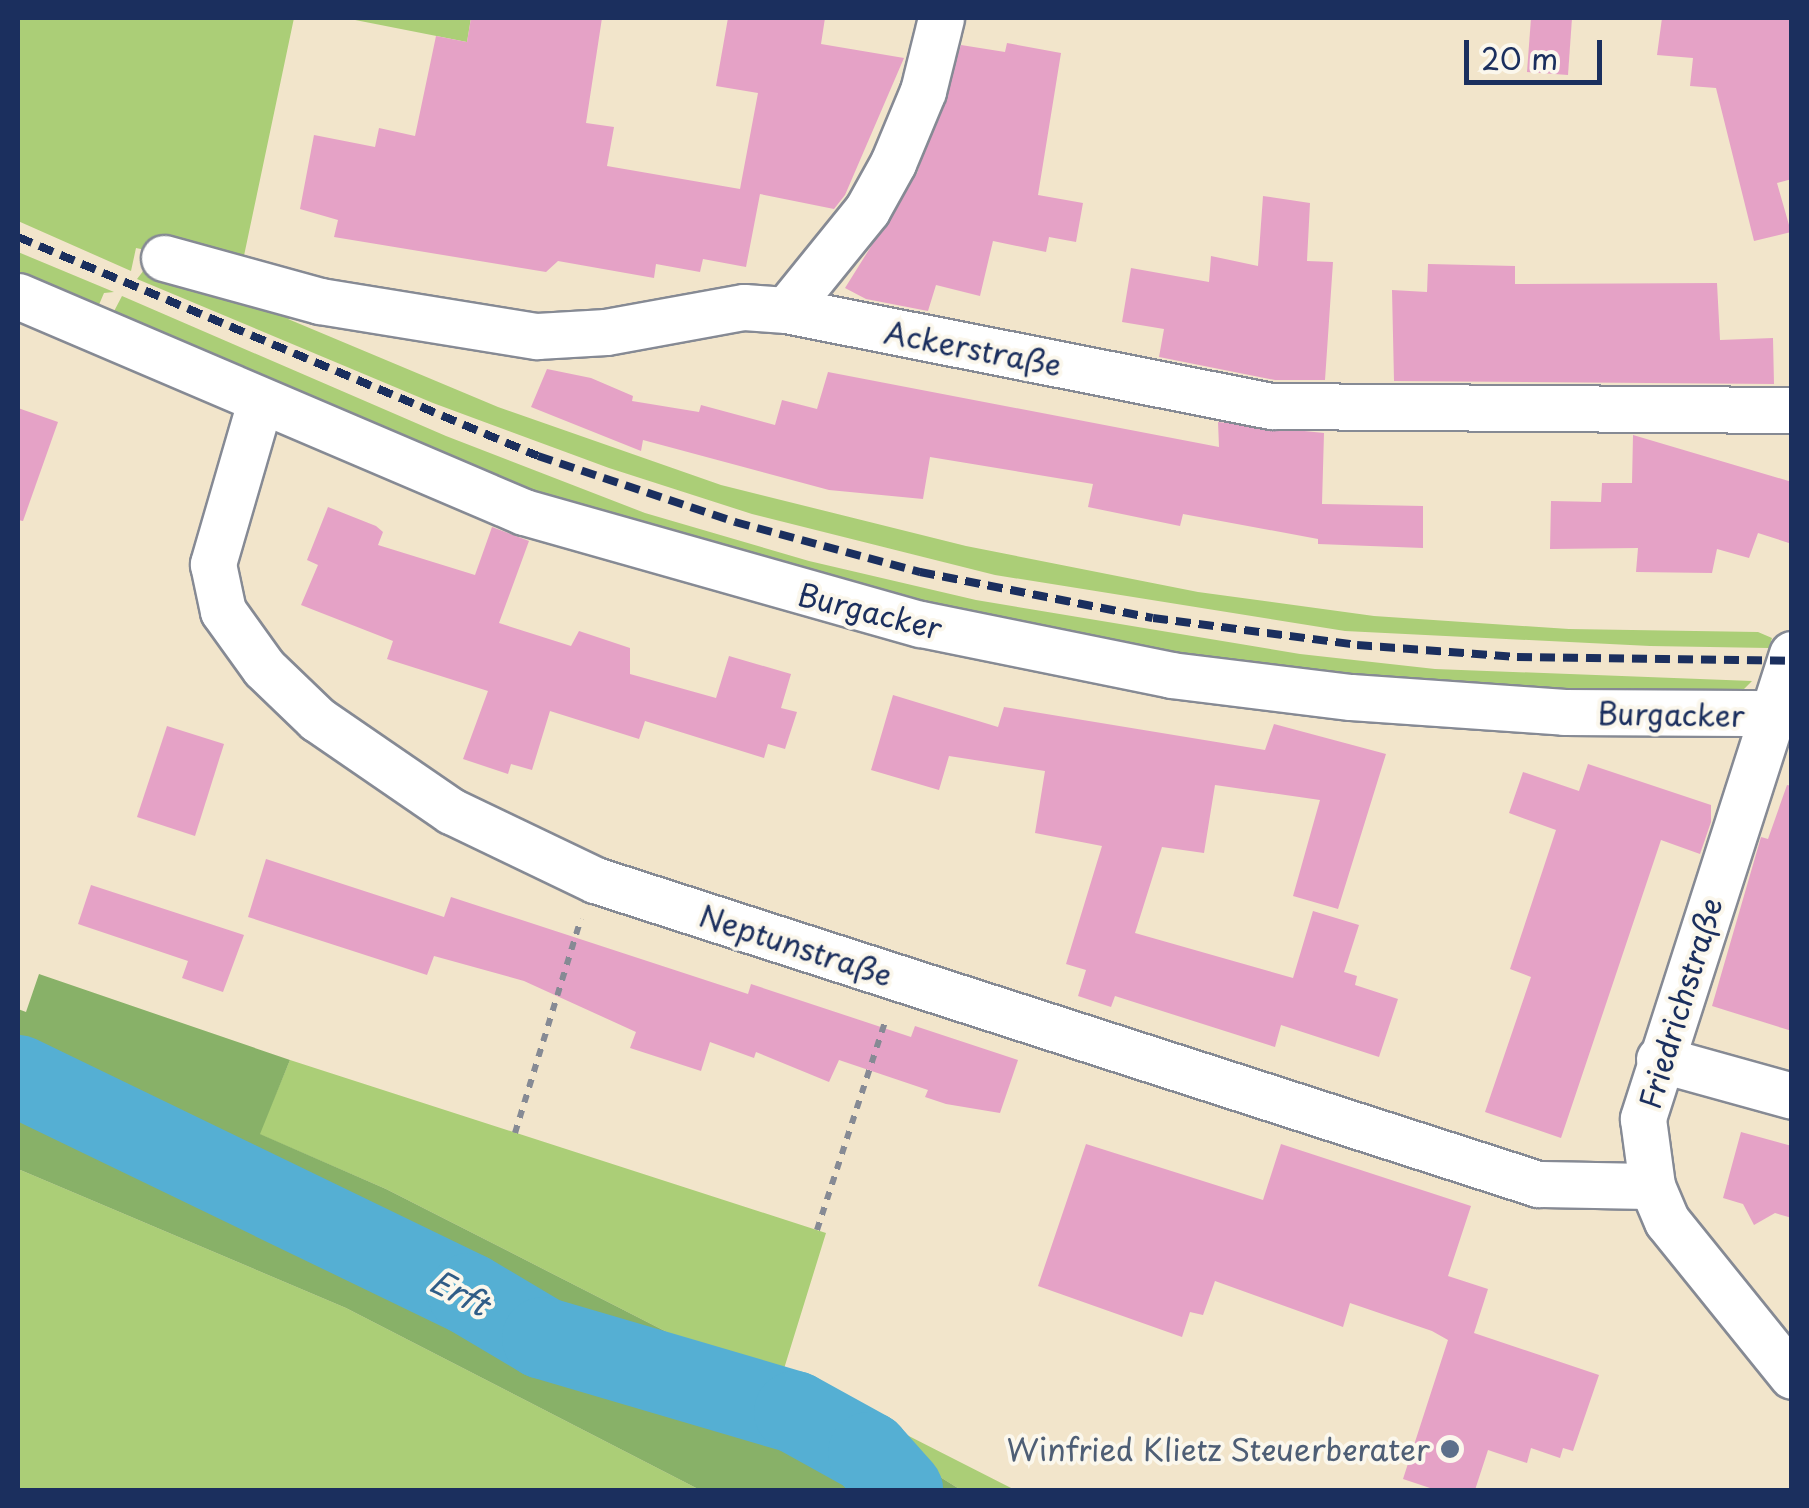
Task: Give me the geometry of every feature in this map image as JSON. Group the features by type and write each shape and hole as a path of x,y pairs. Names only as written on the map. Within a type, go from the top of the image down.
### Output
{"street":[{"path":"786,310 867,210 893,163 923,91 941,18"},
{"name":"Ackerstraße","path":"164,258 320,301 537,336 606,332 744,308 786,310 1272,406 1792,410"},
{"name":"Burgacker","path":"18,296 260,402 585,532 833,603 1171,676 1370,699 1782,715"},
{"name":"Neptunstraße","path":"260,402 212,564 215,592 239,637 288,692 370,760 491,833 594,880 1538,1184 1652,1186"},
{"name":"Friedrichstraße","path":"1792,654 1782,715 1658,1059 1643,1119 1652,1186 1691,1258 1792,1376"},
{"path":"1658,1059 1792,1096"}],"path":[{"path":"515,1133 594,880"},
{"path":"817,1230 898,978"}],"green space":[{"path":"18,18 294,18 241,270 136,248 131,271 18,221"},
{"path":"345,18 471,18 467,42"},
{"path":"18,252 114,292 104,293 98,307 18,275"},
{"path":"144,270 339,320 288,319 498,407 721,485 966,546 1198,592 1374,616 1569,629 1758,632 1772,638 1769,648 1345,631 995,575 752,514 609,468 433,403 137,279"},
{"path":"122,296 446,436 645,513 809,561 976,600 1300,654 1435,669 1752,681 1741,692 1470,691 1066,640 595,517 111,317"},
{"path":"39,974 290,1060 260,1134 386,1189 887,1444 961,1490 700,1490 346,1308 18,1169 18,1009 26,1012"},
{"path":"290,1060 826,1233 783,1372 1015,1490 961,1490 887,1444 386,1189 259,1134"},
{"path":"18,1169 346,1308 700,1490 18,1490"}],"building":[{"path":"471,18 602,18 586,123 614,127 607,166 740,189 758,93 716,86 728,18 825,18 821,44 904,58 845,195 834,209 760,194 746,267 703,259 700,272 656,264 654,278 558,261 546,272 334,237 338,220 300,209 314,135 375,147 379,128 415,136 436,36 467,42"},
{"path":"1531,18 1572,18 1568,75 1527,72"},
{"path":"1662,18 1792,18 1792,179 1777,183 1791,232 1754,241 1716,88 1690,86 1693,58 1657,55"},
{"path":"1007,43 1061,53 1038,195 1083,203 1076,242 1049,237 1046,252 993,241 980,296 936,285 928,311 866,299 845,288 917,173 961,45 1005,52"},
{"path":"1263,196 1310,203 1307,261 1333,262 1325,380 1275,380 1159,357 1164,329 1122,322 1131,268 1209,282 1211,256 1258,266"},
{"path":"1428,264 1515,266 1515,284 1717,283 1720,340 1773,338 1774,384 1394,381 1392,290 1427,292"},
{"path":"547,369 591,378 633,396 632,401 699,412 701,405 775,425 782,400 817,409 828,372 1219,447 1218,422 1324,433 1322,504 1423,506 1423,548 1318,544 1318,539 1183,514 1180,526 1088,507 1093,484 930,457 923,499 829,490 643,440 641,451 531,407"},
{"path":"18,408 58,422 23,521 18,520"},
{"path":"1633,435 1792,482 1792,544 1758,533 1749,558 1717,549 1712,573 1636,572 1638,548 1550,549 1551,501 1601,502 1602,483 1632,483"},
{"path":"328,507 376,526 383,532 378,545 475,575 492,527 529,541 499,623 571,646 579,631 630,648 630,674 716,698 729,656 791,674 781,708 797,712 785,749 768,744 764,758 645,721 639,739 550,711 532,770 511,764 508,774 463,759 488,691 387,659 393,641 301,605 318,565 307,560"},
{"path":"893,695 998,727 1004,707 1265,750 1274,724 1386,754 1338,909 1293,896 1320,800 1215,785 1204,853 1162,847 1135,933 1293,978 1313,911 1359,925 1344,972 1357,976 1355,985 1398,999 1379,1057 1281,1025 1275,1047 1115,996 1111,1007 1078,996 1086,970 1066,964 1102,846 1035,833 1045,771 949,756 939,790 871,770"},
{"path":"167,726 224,744 195,836 137,817"},
{"path":"1588,764 1711,805 1711,822 1700,854 1661,840 1561,1138 1485,1112 1531,977 1510,969 1556,830 1509,813 1523,772 1579,791"},
{"path":"1787,785 1792,786 1792,1031 1712,1006 1761,837 1768,839"},
{"path":"266,859 444,917 451,897 748,994 751,984 911,1037 915,1026 1018,1060 1000,1113 946,1104 925,1097 928,1090 839,1060 829,1082 756,1052 754,1058 710,1042 701,1071 630,1048 636,1032 524,981 434,956 427,975 248,917"},
{"path":"91,885 244,935 223,992 182,978 188,961 78,924"},
{"path":"1741,1132 1792,1146 1792,1218 1775,1213 1754,1225 1743,1204 1723,1198"},
{"path":"1086,1144 1263,1200 1281,1144 1471,1206 1448,1276 1488,1289 1474,1333 1599,1375 1573,1451 1563,1448 1560,1458 1531,1448 1527,1463 1488,1450 1475,1490 1436,1490 1403,1479 1448,1340 1432,1331 1350,1303 1343,1327 1215,1281 1203,1315 1190,1312 1182,1337 1038,1286"}],"waterway":[{"name":"Erft","path":"18,1076 469,1294 543,1338 795,1412 869,1453 902,1490"}],"railway":[{"path":"18,237 538,456 735,522 920,572 1153,618 1357,645 1517,657 1792,661"}],"place":[{"name":"Winfried Klietz Steuerberater","path":"1450,1449"}]}
